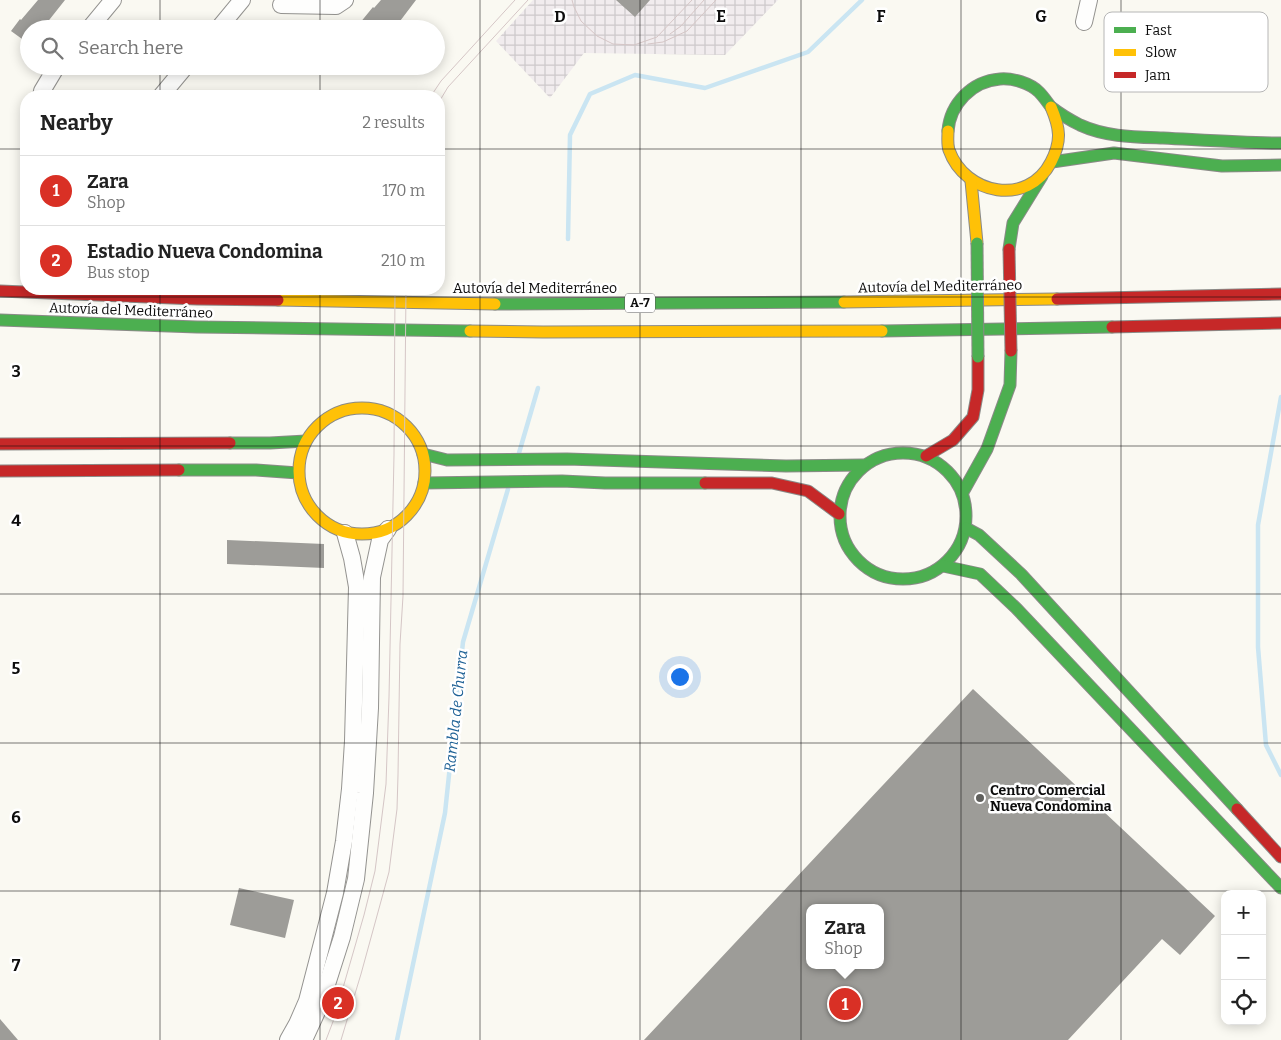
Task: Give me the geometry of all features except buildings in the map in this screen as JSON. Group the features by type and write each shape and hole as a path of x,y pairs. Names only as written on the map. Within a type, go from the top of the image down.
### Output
{"main road":[{"path":"1043,175 1030,184 1016,190 1000,191 985,188 971,181 957,167 948,149 947,129 952,110 964,94 981,83 1001,79 1021,82 1038,92 1051,107 1084,127 1113,135 1241,143 1281,143"},
{"path":"963,492 988,449 1010,385 1008,249 1013,223 1052,162 1058,144 1058,125 1051,107"},
{"path":"1052,162 1114,153 1222,166 1281,165"},
{"path":"926,456 953,440 973,417 978,390 978,243 971,181"},
{"name":"Autovía del Mediterráneo","path":"0,291 20,292"},
{"name":"Autovía del Mediterráneo","path":"98,295 197,299 510,304 900,302 1281,294"},
{"name":"Autovía del Mediterráneo","path":"0,320 197,327 543,332 908,331 1281,323"},
{"path":"368,408 387,413 403,423 415,437 423,454 425,468 424,483 418,502 405,518 388,530 367,535 345,533 326,524 312,510 302,492 298,473 306,441 317,426 332,415 350,409 368,408"},
{"path":"0,444 270,444 306,441"},
{"path":"423,454 447,460 568,459 786,466 863,465 879,458 904,452 926,456 948,470 963,492 967,510 966,528 958,549 943,566 925,576 904,580 884,577 866,567 851,553 842,535 839,514 842,496 850,479 863,465"},
{"path":"0,470 256,470 298,473"},
{"path":"424,483 562,481 605,483 772,483 808,491 839,514"},
{"path":"966,528 979,534 1021,574 1281,857"},
{"path":"943,566 980,574 1281,888"}],"street":[{"path":"96,20 113,0"},
{"path":"225,20 242,0"},
{"path":"281,5 336,6 345,0"},
{"path":"1084,22 1089,0"},
{"path":"43,90 52,75"},
{"path":"166,90 178,75"},
{"path":"304,1040 321,1003 342,937 356,878 365,793 370,708 372,577 380,540 388,530"},
{"path":"288,1040 306,1001 335,892 350,789 358,587 345,533"}],"shaded area":[{"path":"533,0 778,0 725,55 584,53 550,98 496,41"}],"waterway":[{"name":"Rambla de Churra","path":"568,239 570,135 590,94 635,75 705,88 808,52 862,0"},
{"name":"Rambla de Churra","path":"519,453 538,388"},
{"path":"1281,397 1258,525 1258,647 1266,745 1281,775"},
{"name":"Rambla de Churra","path":"397,1040 445,813 463,642 508,489"}],"tram line":[{"path":"435,90 515,0"},
{"path":"445,92 528,0"},
{"path":"572,0 581,21 597,36 613,44 634,45 657,37 692,0"},
{"path":"670,34 681,26 704,0"},
{"path":"648,44 663,42 687,31 716,0"},
{"path":"326,1040 334,1019 375,871 386,784 394,455 395,295"},
{"path":"341,1040 389,872 397,809 400,644 403,596 406,295"}],"traffic: fast":[{"path":"948,131 953,112 964,96 980,84 1005,79 1016,80 1031,86 1039,92 1051,107 1061,114 1080,125 1100,132 1131,137 1281,143"},
{"path":"1052,162 1114,153 1222,166 1281,165"},
{"path":"1009,249 1013,223 1042,176"},
{"path":"977,243 978,357"},
{"path":"495,304 844,302"},
{"path":"0,320 197,327 470,331"},
{"path":"882,331 1112,327"},
{"path":"963,492 987,449 1010,385 1011,351"},
{"path":"230,443 306,441"},
{"path":"903,453 927,458 938,463 948,471 956,481 961,492 966,516 961,540 956,551 948,561 938,569 927,574 903,579 879,574 868,569 858,561 850,551 845,540 840,516 845,492 850,481 858,471 868,463 879,458 903,453"},
{"path":"423,454 447,460 567,459 786,466 863,465"},
{"path":"179,470 256,470 298,473"},
{"path":"424,483 562,481 705,483"},
{"path":"966,528 979,535 1021,574 1237,809"},
{"path":"943,566 980,574 1016,608 1281,888"}],"traffic: slow":[{"path":"948,131 949,150 957,165 968,177 982,185 997,190 1013,190 1028,185 1041,176 1055,154 1058,128 1051,107"},
{"path":"971,181 977,243"},
{"path":"844,302 1057,299"},
{"path":"278,300 495,304"},
{"path":"470,331 882,331"},
{"path":"362,408 386,413 407,426 420,447 425,471 420,495 407,516 386,529 362,534 338,529 317,516 304,495 299,471 304,447 317,426 338,413 362,408"}],"traffic: jam":[{"path":"1009,249 1011,351"},
{"path":"0,291 20,292"},
{"path":"1057,299 1281,294"},
{"path":"98,295 278,300"},
{"path":"1112,327 1281,323"},
{"path":"926,456 953,440 973,417 978,390 978,357"},
{"path":"0,444 230,443"},
{"path":"0,471 179,470"},
{"path":"705,483 772,483 808,491 839,514"},
{"path":"1237,809 1281,857"}],"place":[{"name":"Centro Comercial Nueva Condomina","path":"980,798"},
{"name":"Estadio Nueva Condomina","path":"338,1003"},
{"name":"Zara","path":"845,1004"}]}
